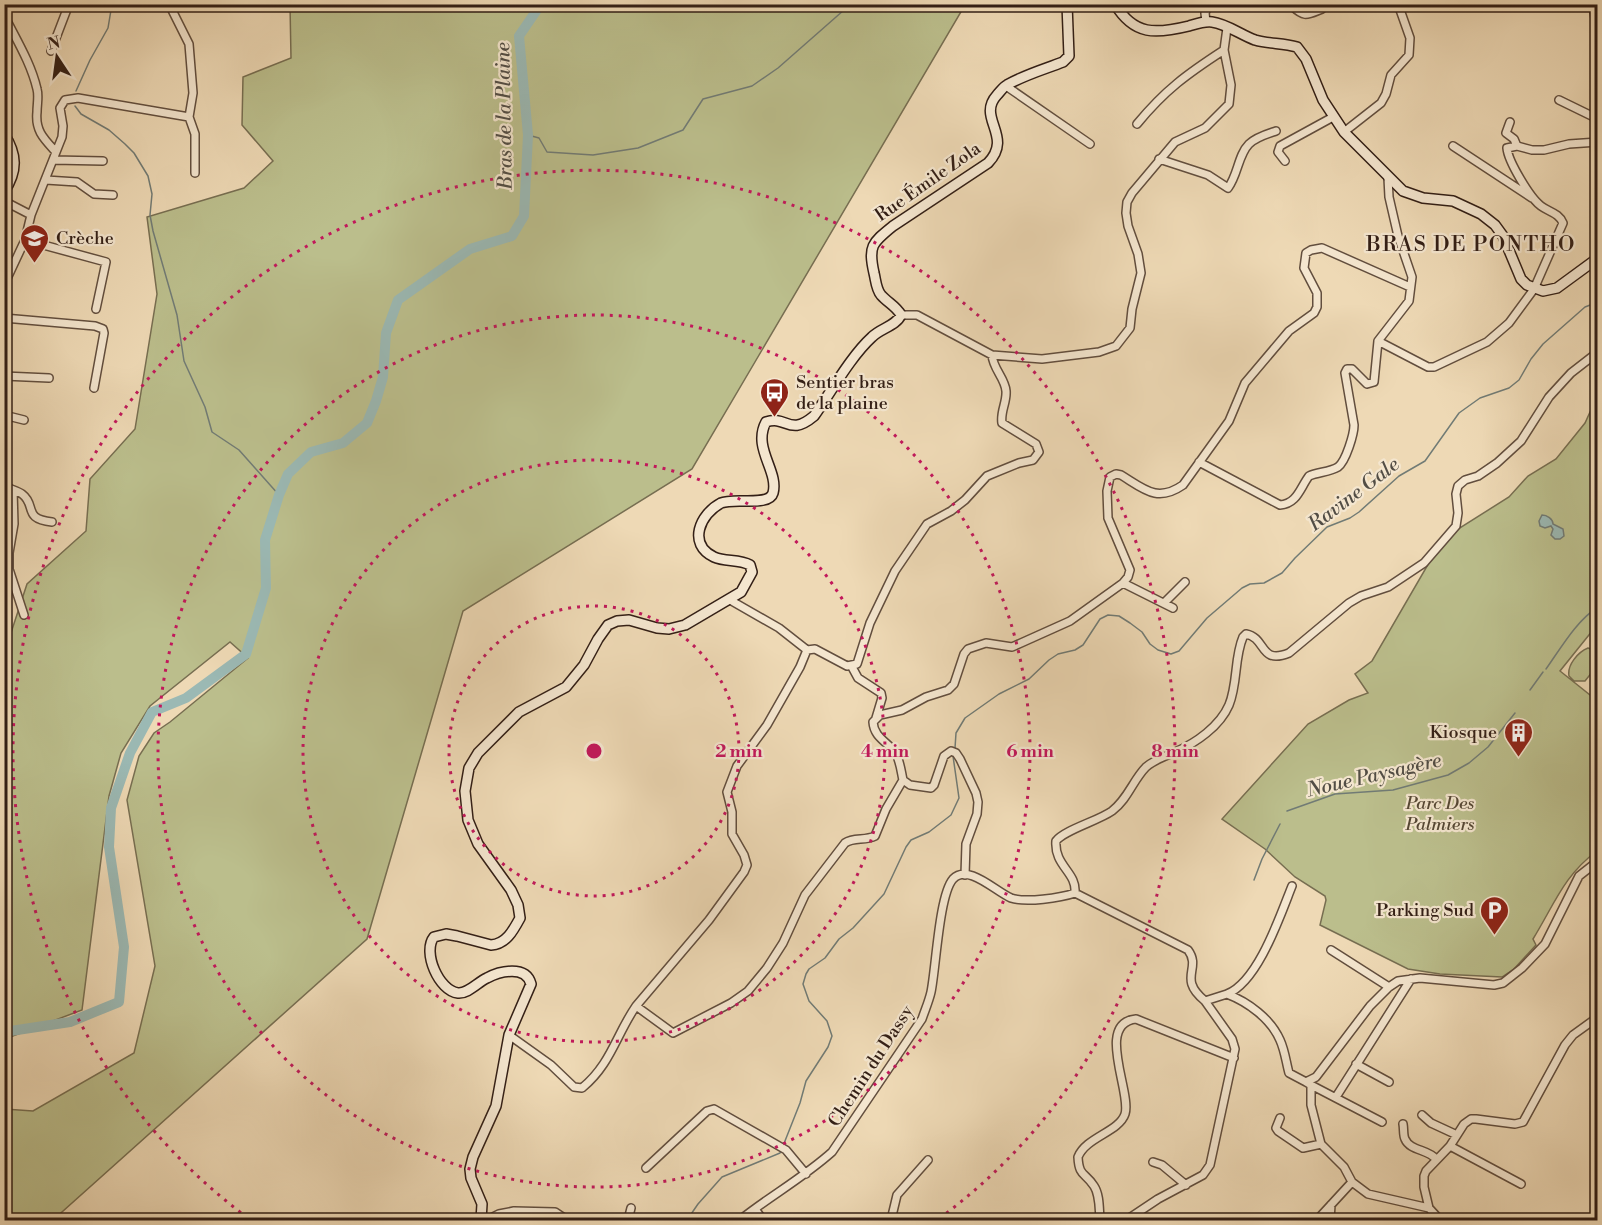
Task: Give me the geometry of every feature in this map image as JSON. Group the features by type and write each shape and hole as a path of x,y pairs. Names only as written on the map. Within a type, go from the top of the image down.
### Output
{"main road":[{"path":"1006,86 1063,62 1069,56 1067,4"},
{"path":"1115,4 1134,26 1151,31 1168,31 1214,22 1254,39 1292,45 1301,50 1333,117 1344,132 1388,178 1413,195 1453,201 1481,214 1495,225 1503,236 1521,279 1534,289 1543,291 1557,288 1598,258"},
{"name":"Rue Émile Zola","path":"901,315 897,307 882,296 878,290 870,255 872,247 879,237 893,226 995,155 998,138 990,111 992,101 1006,86"},
{"path":"4,134 14,151 15,158 14,169 4,192"},
{"path":"481,1221 482,1204 471,1178 470,1169 473,1157 496,1106 509,1035 531,984 527,976 518,971 499,973 464,993 456,993 449,990 438,976 429,955 429,946 434,936 446,934 491,945 498,944 505,940 520,918 518,905 478,844 468,820 465,791 469,768 478,753 519,712 566,687 584,665 608,625 617,621 629,620 657,628 685,625 741,592 750,578 752,568 748,563 714,557 701,546 698,535 699,527 709,512 728,500 758,502 769,499 773,494 772,482 760,439 766,422 773,421 794,426 805,423 814,416 873,336 898,321 901,315"}],"street":[{"path":"51,51 69,4"},
{"path":"169,4 189,44 193,93 189,117 195,134 195,173"},
{"path":"1206,22 1205,13 1209,4"},
{"path":"1269,4 1275,7 1292,6 1301,14 1306,15 1322,9 1325,4"},
{"path":"1344,132 1381,102 1386,94 1390,75 1409,55 1410,38 1398,4"},
{"path":"1593,4 1598,39"},
{"path":"4,15 38,90 37,130 56,152"},
{"path":"901,315 918,315 992,355 1042,359 1099,352 1111,349 1121,342 1130,327 1141,273 1138,254 1128,226 1126,208 1132,193 1175,142 1211,124 1229,104 1231,85 1224,50 1227,28"},
{"path":"1137,124 1155,102 1179,80 1224,50"},
{"path":"1006,86 1090,144"},
{"path":"4,285 25,240 31,215 63,131 60,108 65,100 78,98 189,117"},
{"path":"1559,100 1598,119"},
{"path":"1285,161 1278,152 1280,146 1333,117"},
{"path":"1510,122 1506,133 1514,139 1517,146"},
{"path":"1160,159 1208,175 1228,188 1249,144 1259,137 1276,131"},
{"path":"1378,341 1423,365 1434,367 1487,342 1502,330 1534,289 1563,223 1558,216 1539,205 1534,199 1508,156 1507,148 1517,146 1538,151 1569,144 1598,142"},
{"path":"1453,146 1534,199"},
{"path":"53,160 103,162"},
{"path":"1199,462 1280,505 1292,502 1309,476 1334,469 1343,462 1354,432 1345,372 1347,369 1352,369 1367,384 1372,384 1375,379 1378,341 1409,301 1411,273 1398,236 1389,197 1388,178"},
{"path":"46,180 76,182 94,194 113,195"},
{"path":"4,201 31,215"},
{"path":"25,240 106,262 96,309"},
{"path":"876,718 902,710 926,697 948,690 954,684 964,654 968,649 986,644 1012,646 1070,621 1128,577 1130,570 1108,518 1107,491 1110,477 1116,474 1158,495 1167,494 1183,485 1229,421 1245,383 1289,331 1314,313 1318,300 1314,286 1304,268 1306,253 1322,248 1410,287"},
{"path":"4,318 95,326 103,329 94,388"},
{"path":"1075,893 1073,879 1062,866 1057,853 1056,841 1065,833 1103,818 1125,799 1147,766 1192,744 1206,734 1228,707 1234,691 1243,637 1246,634 1255,637 1267,654 1281,657 1289,653 1349,603 1361,596 1388,587 1424,562 1456,526 1458,486 1497,463 1521,441 1549,397 1571,373 1598,352"},
{"path":"730,600 779,628 807,650 815,649 847,666 852,667 857,664 870,623 895,571 927,524 958,505 987,476 1033,460 1039,452 1036,444 1002,423 1005,385 993,364 992,355"},
{"path":"4,375 49,378"},
{"path":"4,415 24,420"},
{"path":"4,486 24,495 33,516 41,521 52,522"},
{"path":"13,490 15,509 9,569 24,615"},
{"path":"1123,582 1173,608"},
{"path":"1164,603 1185,582"},
{"path":"509,1035 551,1065 574,1088 582,1088 597,1075 636,1006 709,920 744,872 747,865 732,834 732,812 727,792 736,766 767,725 800,667 807,650"},
{"path":"852,667 858,678 881,693 882,698 873,722 875,733 895,752 903,780 910,785 931,788 934,786 944,756 951,751 956,753 960,759 978,802 977,814 966,844 965,875 978,878 1011,898 1024,900 1064,897 1075,893 1188,950 1193,957 1191,983 1193,990 1205,1001 1232,1040 1235,1049 1210,1165 1203,1176 1158,1199 1132,1219 1122,1221"},
{"path":"636,1006 674,1033 731,1003 748,991 767,968 783,943 805,895 845,843 849,840 864,840 875,836 886,809 903,780"},
{"path":"1309,1084 1370,1005 1398,981 1411,979 1494,985 1503,983 1522,968 1545,944 1579,876 1598,861"},
{"name":"Chemin du Dassy","path":"740,1221 806,1174 833,1151 922,1019 931,995 945,897 954,878 965,875"},
{"path":"1205,1001 1232,992 1254,970 1292,886"},
{"path":"1330,950 1389,987"},
{"path":"1336,1097 1411,979"},
{"path":"1227,994 1267,1020 1280,1039 1289,1073 1382,1122"},
{"path":"1440,1221 1426,1199 1424,1176 1429,1165 1450,1146 1464,1124 1471,1119 1515,1124 1522,1122 1565,1044 1573,1035 1598,1017"},
{"path":"1102,1220 1098,1195 1094,1186 1080,1172 1078,1157 1086,1146 1119,1123 1125,1114 1125,1097 1117,1060 1118,1032 1122,1026 1129,1020 1136,1019 1234,1058"},
{"path":"1356,1064 1389,1082"},
{"path":"1309,1084 1311,1105 1321,1144 1344,1167 1352,1182 1368,1194 1430,1208"},
{"path":"646,1168 710,1109 714,1109 782,1148 806,1174"},
{"path":"1422,1115 1431,1123 1457,1135"},
{"path":"1280,1118 1276,1128 1278,1131 1303,1148 1321,1144"},
{"path":"1403,1124 1404,1137 1409,1145 1432,1154 1436,1159"},
{"path":"1450,1146 1521,1185"},
{"path":"891,1221 897,1195 928,1160"},
{"path":"1153,1162 1162,1165 1186,1185"},
{"path":"1317,1221 1352,1182"},
{"path":"1330,1221 1331,1206"},
{"path":"628,1221 631,1208"},
{"path":"755,1209 763,1221"},
{"path":"487,1221 499,1214 514,1211 555,1212 567,1221"}],"green space":[{"path":"290,5 965,5 692,469 463,611 367,939 53,1220 5,1220 5,1109 33,1111 134,1053 155,966 127,800 139,756 154,733 248,658 230,642 150,706 121,753 109,796 82,1010 5,1039 5,651 27,584 86,531 90,479 135,429 157,294 147,217 244,188 273,161 242,125 243,77 291,58"},
{"name":"Parc Des Palmiers","path":"1597,401 1597,625 1560,671 1597,703 1597,851 1568,880 1533,939 1536,945 1514,969 1502,977 1440,974 1408,969 1320,925 1325,896 1295,877 1265,849 1222,819 1308,724 1349,700 1368,693 1355,674 1372,661 1430,561 1458,529 1509,497 1528,476 1556,459 1585,423"},
{"path":"1588,648 1597,651 1597,666 1585,681 1574,681 1569,676 1571,663"}],"water":[{"path":"1542,515 1563,529 1564,536 1555,539 1551,535 1553,529 1551,526 1545,528 1540,526 1539,521"}],"waterway":[{"path":"76,91 108,28 112,4"},
{"name":"Bras de la Plaine","path":"4,1032 70,1022 119,1002 124,947 109,847 111,808 130,753 152,712 186,698 246,654 266,588 265,540 288,474 311,452 343,443 367,423 383,377 386,333 398,300 470,249 512,236 524,216 528,135 519,36 541,4"},
{"name":"BRAS DE PONTHO","path":"528,135 539,138 547,152 593,155 638,148 683,130 703,99 752,86 778,68 853,4"},
{"path":"75,106 81,114 109,130 125,144 134,153 148,176 152,194 150,215 153,231 177,315 184,361 205,407 212,432 239,450 279,495"},
{"name":"Ravine Gale","path":"955,748 956,733 965,718 999,694 1029,679 1058,654 1075,650 1083,645 1100,619 1108,615 1119,616 1130,623 1142,632 1150,644 1158,650 1171,654 1179,651 1207,618 1242,588 1250,584 1264,583 1282,573 1327,527 1359,512 1399,476 1425,461 1459,413 1480,398 1509,388 1519,380 1543,344 1585,307 1598,302"},
{"name":"Noue Paysagère","path":"1546,669 1576,627 1598,607"},
{"name":"Noue Paysagère","path":"1530,690 1543,672"},
{"name":"Noue Paysagère","path":"1287,811 1335,794 1393,790 1448,775 1469,763 1488,747 1515,713"},
{"name":"Ravine Gale","path":"783,1146 806,1081 828,1047 832,1036 827,1021 809,1001 803,984 806,974 809,969 825,958 839,939 853,928 884,894 911,840 929,832 951,815 959,798 953,756"},
{"name":"Noue Paysagère","path":"1254,880 1280,824"},
{"name":"Ravine Gale","path":"687,1220 722,1177 781,1151"}],"place":[{"name":"Crèche","path":"35,264"},
{"name":"Sentier bras de la plaine","path":"775,418"},
{"name":"Kiosque","path":"1518,758"},
{"name":"Parking Sud","path":"1495,936"}],"district":[{"name":"BRAS DE PONTHO","path":"1471,245"}]}
